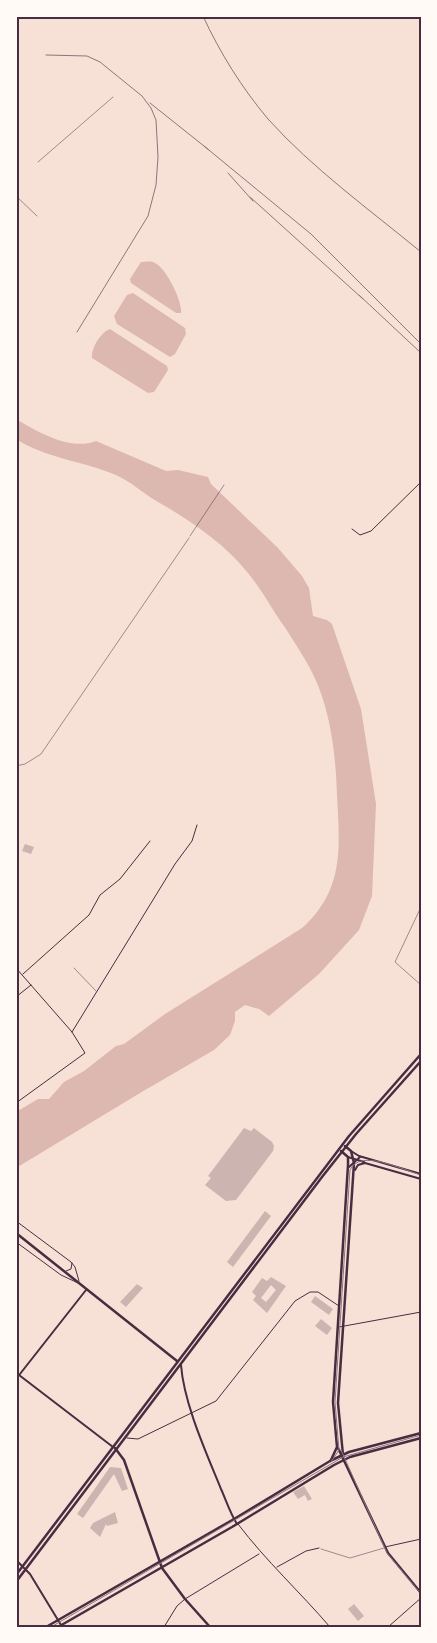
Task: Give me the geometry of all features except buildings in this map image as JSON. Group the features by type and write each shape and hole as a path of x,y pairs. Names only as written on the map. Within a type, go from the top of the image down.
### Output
{"main road":[{"path":"16,1575 338,1149 421,1054"},
{"path":"16,1582 342,1152 421,1061"},
{"path":"342,1144 352,1151 354,1160 338,1403 342,1455"},
{"path":"330,1461 335,1456 337,1447 333,1402 348,1168 348,1157 338,1149"},
{"path":"16,1233 65,1270 86,1290 180,1365"},
{"path":"46,1627 159,1563 330,1461 342,1455 421,1433"},
{"path":"60,1626 345,1460 421,1438"},
{"path":"113,1447 124,1460 159,1563 185,1599 210,1627"},
{"path":"337,1447 345,1460 385,1548 397,1566 421,1593"}],"street":[{"path":"352,529 360,535 371,531 421,482"},
{"path":"72,1032 175,864 192,841 197,825"},
{"path":"22,975 89,915 100,895 120,879 150,841"},
{"path":"16,968 72,1032 85,1053 16,1103"},
{"path":"16,997 31,985"},
{"path":"352,1151 362,1157 421,1174"},
{"path":"348,1157 421,1179"},
{"path":"348,1168 354,1160 362,1157"},
{"path":"354,1172 358,1165 365,1163"},
{"path":"16,1221 72,1263 79,1283"},
{"path":"16,1242 70,1281 79,1283"},
{"path":"65,1270 71,1269 72,1263"},
{"path":"16,1379 18,1374 86,1290"},
{"path":"126,1438 135,1439 145,1435 216,1401 295,1301 302,1296 318,1292 340,1306"},
{"path":"338,1327 421,1312"},
{"path":"180,1365 193,1413 234,1519 260,1554 276,1567 330,1627"},
{"path":"18,1374 113,1447"},
{"path":"385,1548 421,1539"},
{"path":"276,1567 306,1551 319,1548"},
{"path":"164,1627 177,1606 185,1599 260,1554"},
{"path":"16,1560 26,1569 60,1626"},
{"path":"388,1627 421,1598"}],"lane":[{"path":"38,162 113,97"},
{"path":"16,196 36,216"},
{"path":"16,767 41,754 189,538"},
{"path":"421,907 395,962 421,986"},
{"path":"74,968 97,992"},
{"path":"319,1548 350,1558 385,1548"}],"path":[{"path":"189,538 224,486"}],"shaded area":[{"path":"141,262 153,262 163,270 176,293 181,313 176,313 131,283 130,279"},
{"path":"133,293 185,328 186,334 175,354 170,357 117,324 114,316 127,295"},
{"path":"110,329 167,366 168,370 154,392 148,393 92,358 97,341 103,333"},
{"path":"16,419 54,439 76,444 96,441 166,471 178,470 208,477 211,484 278,548 302,576 309,588 313,616 327,620 332,624 361,709 376,804 372,896 359,930 319,974 269,1016 259,1009 245,1005 235,1012 235,1021 230,1035 214,1050 16,1168 16,1112 38,1099 49,1099 64,1082 84,1071 116,1046 124,1044 165,1014 302,928 316,914 326,899 332,884 336,868 339,834 334,755 330,728 316,680 286,629 253,580 238,561 216,541 179,514 127,481 105,471 53,456 16,439"}],"tram line":[{"path":"331,1462 339,1450 335,1402 350,1170 355,1164 363,1161 372,1161 393,1165 421,1175"},
{"path":"51,1627 343,1457 421,1435"},
{"path":"341,1450 387,1553 421,1594"}],"railway":[{"path":"203,16 232,70 268,119 322,172 421,252"},
{"path":"46,55 87,56 100,62 142,96 151,108 156,120 158,157 156,185 148,216 77,332"},
{"path":"150,103 209,150"},
{"path":"204,146 311,234 421,344"},
{"path":"228,173 253,201"},
{"path":"250,197 363,299"},
{"path":"359,295 421,353"}]}
